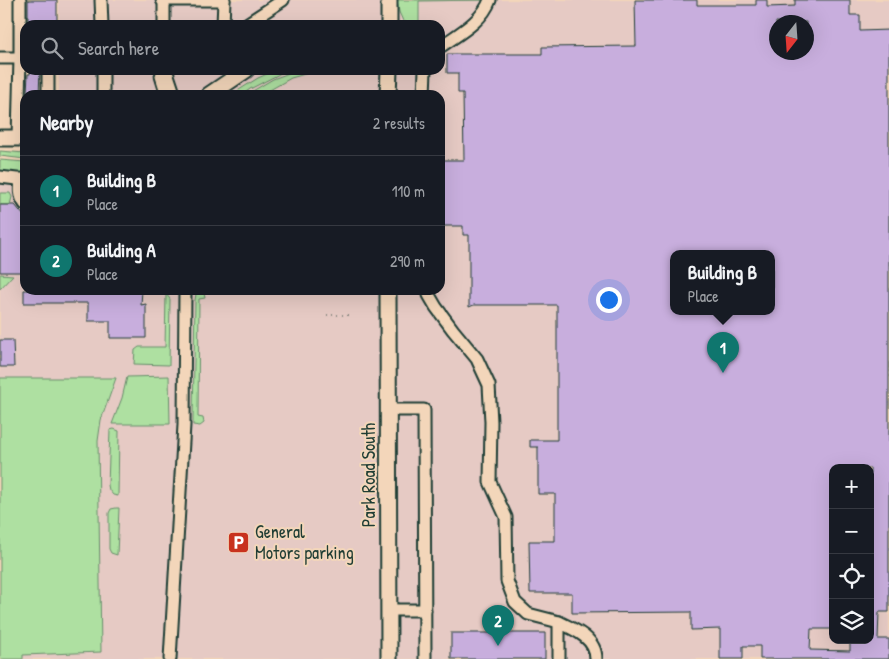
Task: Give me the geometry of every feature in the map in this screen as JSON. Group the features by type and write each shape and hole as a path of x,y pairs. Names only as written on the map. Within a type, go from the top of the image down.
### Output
{"main road":[{"path":"389,0 389,20"},
{"path":"216,90 239,75"},
{"path":"388,75 388,90"},
{"path":"0,138 20,138"},
{"name":"Park Road South","path":"388,295 389,659"}],"lane":[{"path":"20,0 21,20"},
{"path":"101,0 102,20"},
{"path":"164,20 163,0 224,0 224,20"},
{"path":"251,20 267,6 283,0"},
{"path":"445,44 473,24 488,6 490,0"},
{"path":"0,58 20,59"},
{"path":"23,75 23,90"},
{"path":"48,75 48,90"},
{"path":"103,75 103,90"},
{"path":"162,75 165,90"},
{"path":"424,90 425,75"},
{"path":"0,177 20,180"},
{"path":"170,659 184,425 185,295"},
{"path":"430,295 452,330 477,359 489,385 491,422 490,482 506,517 507,581 514,602 528,614 560,622 579,631 596,651 596,659"},
{"path":"388,410 424,410 425,659"},
{"path":"388,610 425,610"},
{"path":"559,659 560,622"}],"path":[{"path":"328,315 349,315"}],"shaded area":[{"path":"59,0 889,0 889,659 0,659 0,161 20,162 20,295 445,295 445,90 59,90 59,75 445,75 445,20 59,20"}],"green space":[{"path":"397,0 483,0 419,1 419,20 403,20"},
{"path":"265,75 277,75 249,90 239,90"},
{"path":"284,75 302,75 291,78 270,90 254,90"},
{"path":"0,151 20,153 20,158 0,156"},
{"path":"0,160 20,162 20,174 0,173"},
{"path":"0,193 10,193 12,197 10,205 0,205"},
{"path":"0,274 13,275 0,289"},
{"path":"167,295 170,299 169,365 134,364 135,350 139,347 165,347"},
{"path":"196,295 204,295 205,298 199,299 198,417 203,418 204,423 200,426 193,425"},
{"path":"169,376 170,424 112,424 122,398 127,377"},
{"path":"0,378 116,378 101,420 98,441 101,652 23,655 23,659 0,659"},
{"path":"110,430 119,431 118,496 113,495 108,485"},
{"path":"119,508 117,555 111,553 109,549 109,513 111,509"}],"building":[{"path":"28,0 57,0 57,20 28,20"},
{"path":"635,0 697,0 697,5 756,5 756,0 767,0 767,7 795,6 795,0 850,0 850,15 860,15 860,31 889,30 889,612 879,612 878,639 889,639 889,659 760,659 760,646 743,646 743,659 720,659 720,629 691,630 691,612 572,613 572,593 530,593 529,541 555,541 555,494 538,494 538,447 530,447 530,440 557,440 557,305 474,305 469,307 469,235 463,235 463,226 445,226 445,160 464,160 463,93 458,93 458,73 447,73 447,54 542,54 542,47 636,46"},
{"path":"28,75 40,75 39,90 27,90"},
{"path":"0,205 15,205 20,211 20,272 0,272"},
{"path":"24,295 142,295 141,305 146,304 146,338 110,338 110,321 88,321 88,303 24,303"},
{"path":"0,340 13,340 14,367 0,367"},
{"path":"451,633 545,633 545,659 451,659"}],"place":[{"name":"Building B","path":"723,373"},
{"name":"General Motors parking","path":"239,542"},
{"name":"Building A","path":"498,646"}]}
